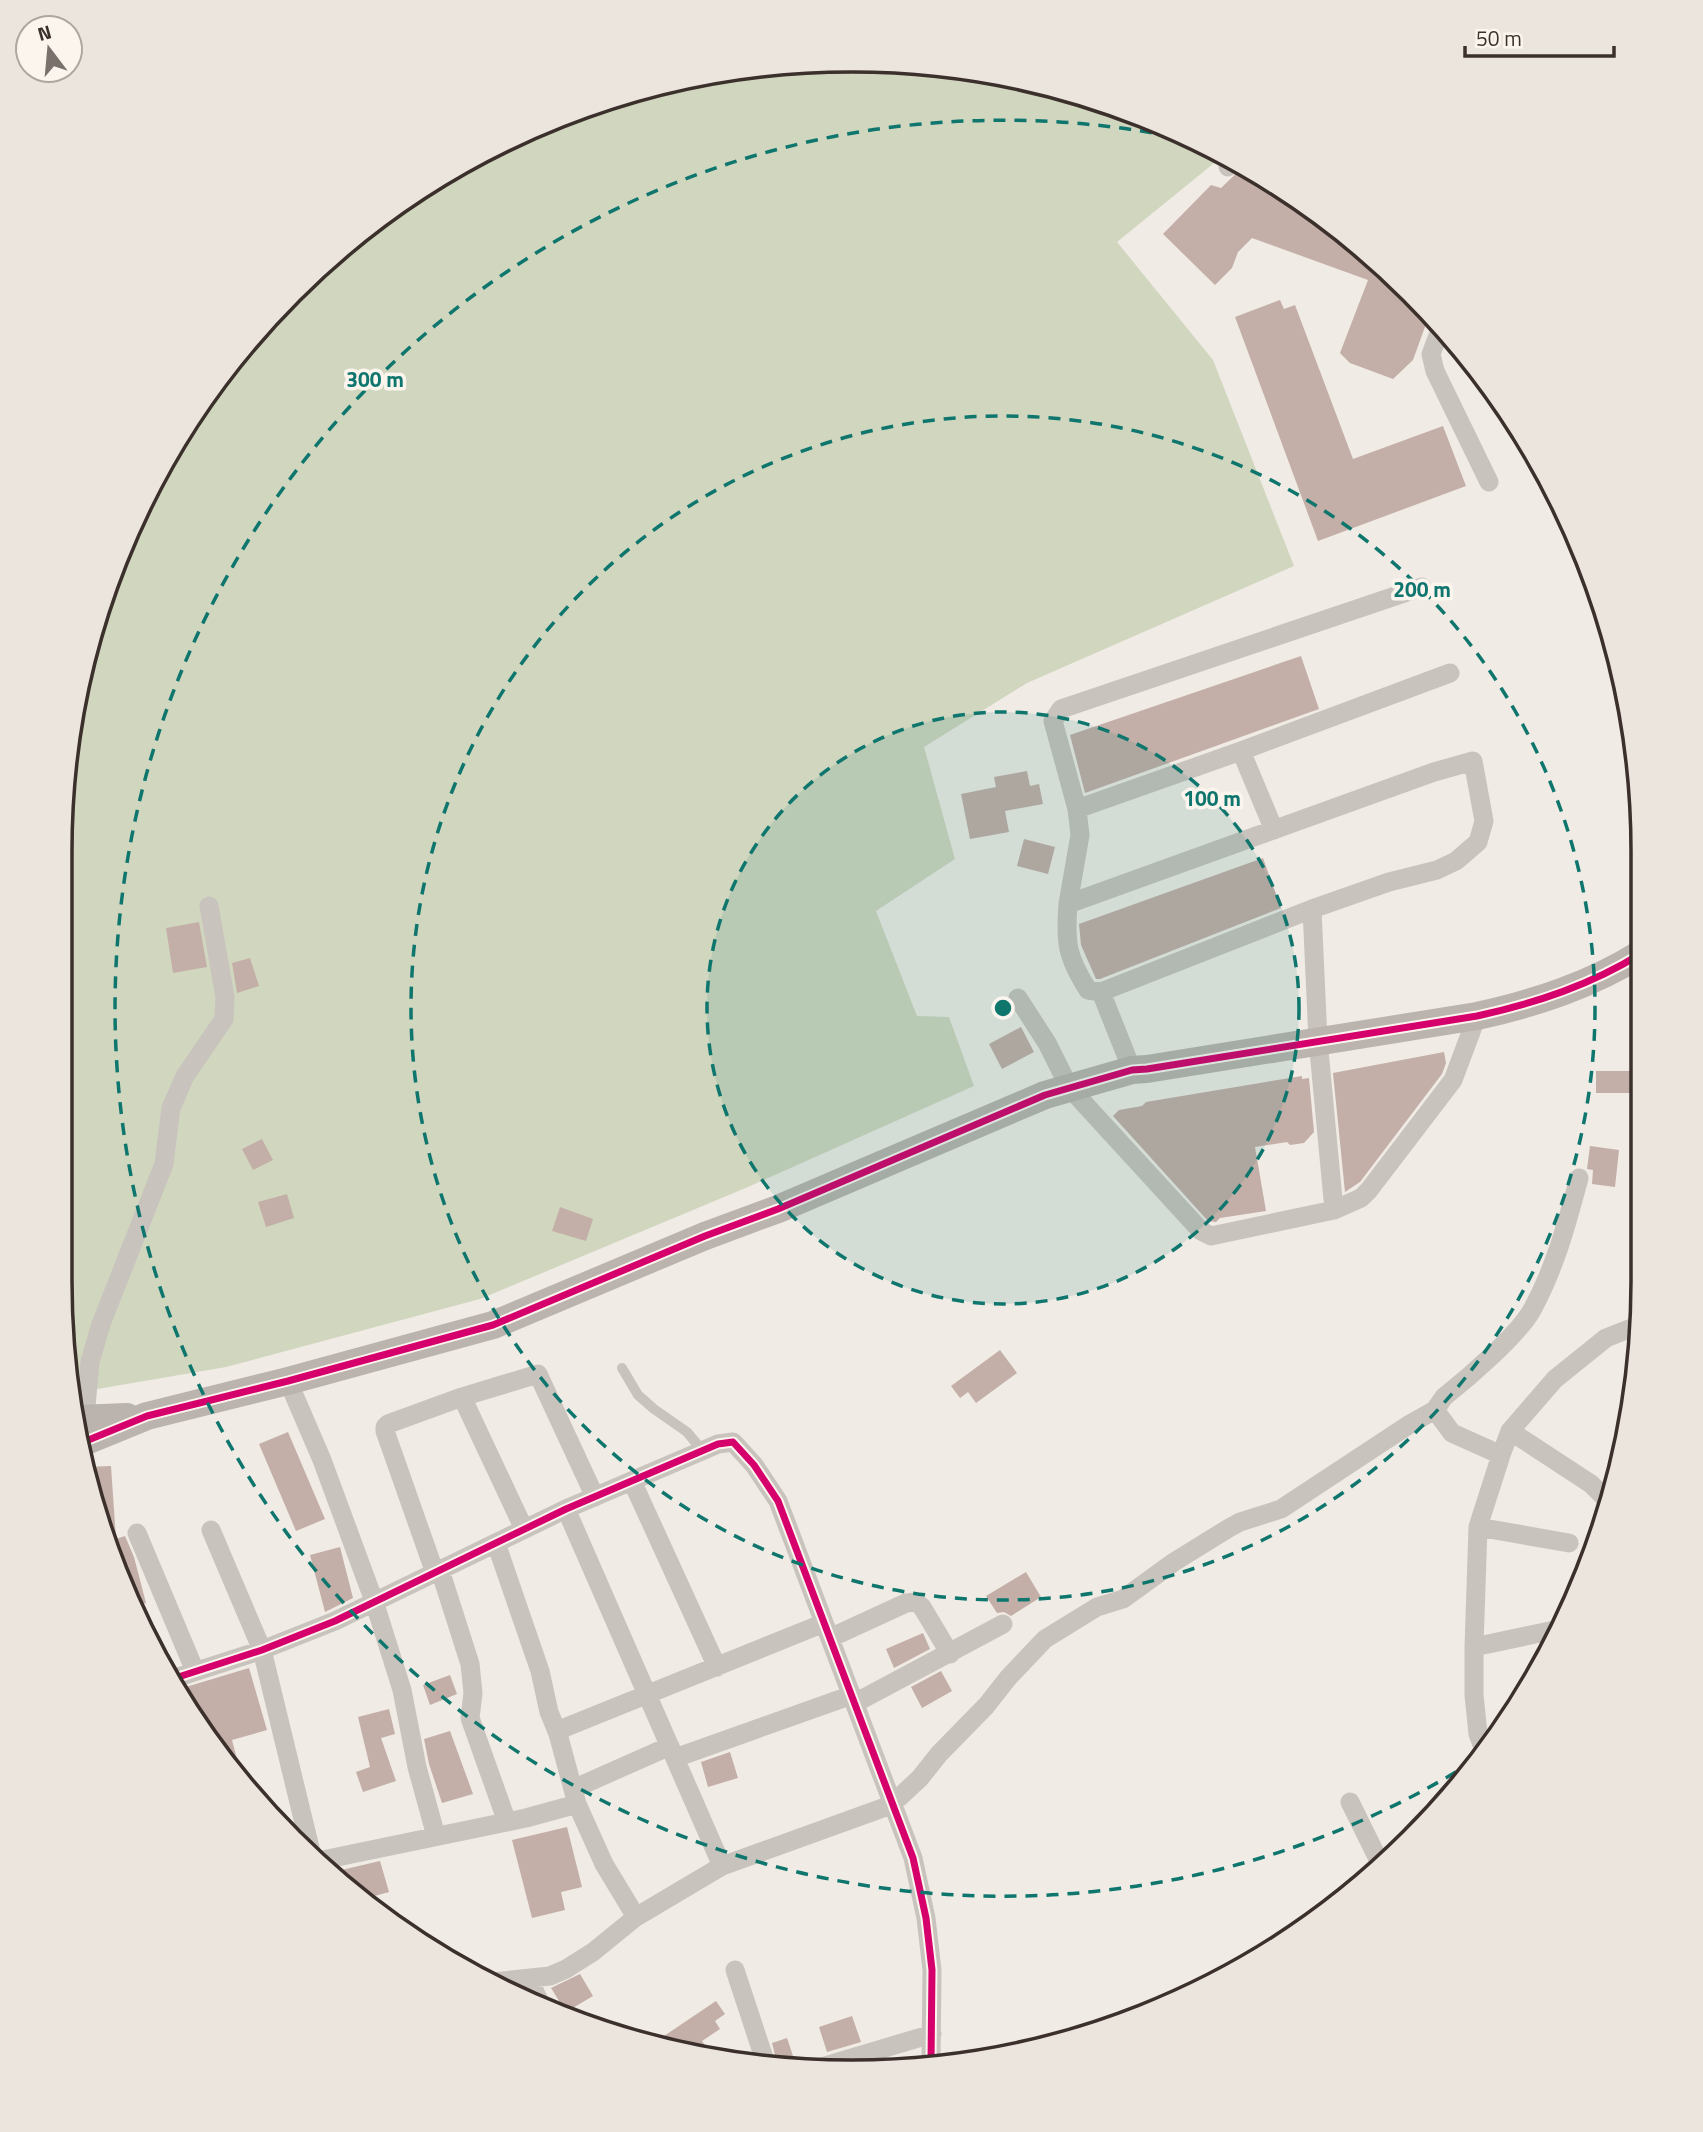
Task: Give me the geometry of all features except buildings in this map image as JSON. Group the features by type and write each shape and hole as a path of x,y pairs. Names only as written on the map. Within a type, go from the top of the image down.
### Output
{"street":[{"path":"1438,337 1431,354 1435,371 1489,482"},
{"path":"1068,904 1434,772 1473,761 1484,821 1478,842 1456,861 1437,870 1389,882 1312,909 1101,992 1088,990 1076,970 1066,942 1068,904 1080,835 1077,808 1053,721 1061,709 1422,587"},
{"path":"1077,808 1241,751 1450,673"},
{"path":"1241,751 1274,830"},
{"path":"83,1411 90,1362 101,1324 164,1164 171,1108 184,1076 224,1019 225,997 209,905"},
{"path":"1312,909 1318,1040 1334,1210"},
{"path":"86,1426 147,1416 288,1381 493,1325 1069,1087 1132,1070 1478,1016 1554,996 1587,983 1631,959"},
{"path":"1101,992 1132,1070"},
{"path":"1018,998 1047,1042 1069,1087 1201,1231 1211,1236 1334,1210 1361,1198 1453,1080 1478,1016"},
{"path":"509,1981 550,1976 566,1969 593,1952 636,1917 722,1866 891,1805 920,1778 1045,1639 1097,1607 1123,1599 1174,1562 1229,1528 1281,1509 1410,1424 1436,1410 1444,1397 1517,1329 1531,1311 1559,1251 1579,1178"},
{"path":"1480,1741 1476,1708 1474,1647 1478,1527 1510,1432 1555,1379 1590,1348 1630,1329"},
{"path":"507,1822 470,1718 473,1693 470,1664 385,1427 462,1397 538,1374 595,1497"},
{"path":"288,1381 322,1460 374,1601 402,1690 417,1767 436,1836"},
{"path":"462,1397 524,1529"},
{"path":"1436,1410 1452,1433 1502,1455"},
{"path":"1510,1432 1591,1484 1601,1494"},
{"path":"180,1676 262,1650 335,1621 566,1509 702,1450 723,1442 733,1442 754,1465 778,1500 913,1858 926,1918 932,1970 931,2056"},
{"path":"632,1480 717,1667"},
{"path":"566,1509 722,1866"},
{"path":"1478,1527 1569,1543"},
{"path":"211,1530 262,1650 308,1840"},
{"path":"137,1533 195,1671"},
{"path":"496,1543 540,1671 549,1712 558,1734 575,1797 604,1864 636,1917"},
{"path":"558,1734 564,1728 717,1667 906,1603 916,1602 922,1607 950,1654"},
{"path":"328,1859 507,1822 575,1797 672,1752 854,1699 950,1654 1003,1624"},
{"path":"1474,1647 1548,1631"},
{"path":"1350,1802 1377,1857"},
{"path":"735,1970 763,2055"},
{"path":"529,1979 535,1993"},
{"path":"845,2060 932,2034"}],"lane":[{"path":"622,1368 638,1395 687,1432 702,1450"}],"green space":[{"path":"801,73 902,73 953,78 1053,98 1102,113 1150,131 1215,162 1117,242 1213,360 1294,566 1027,683 924,747 955,859 876,911 917,1016 949,1017 974,1086 748,1187 480,1299 226,1367 80,1392 73,1331 72,1280 73,801 78,750 98,650 131,553 176,462 203,418 265,337 337,265 418,203 462,176 553,131 650,98 699,87"}],"cycle path":[{"path":"89,1440 147,1416 493,1325 705,1236 778,1209 1045,1095 1132,1070 1499,1011 1583,984 1631,959"},
{"path":"180,1676 262,1650 335,1621 566,1509 718,1444 733,1442 754,1465 778,1501 913,1858 926,1918 932,1970 931,2056"}]}
